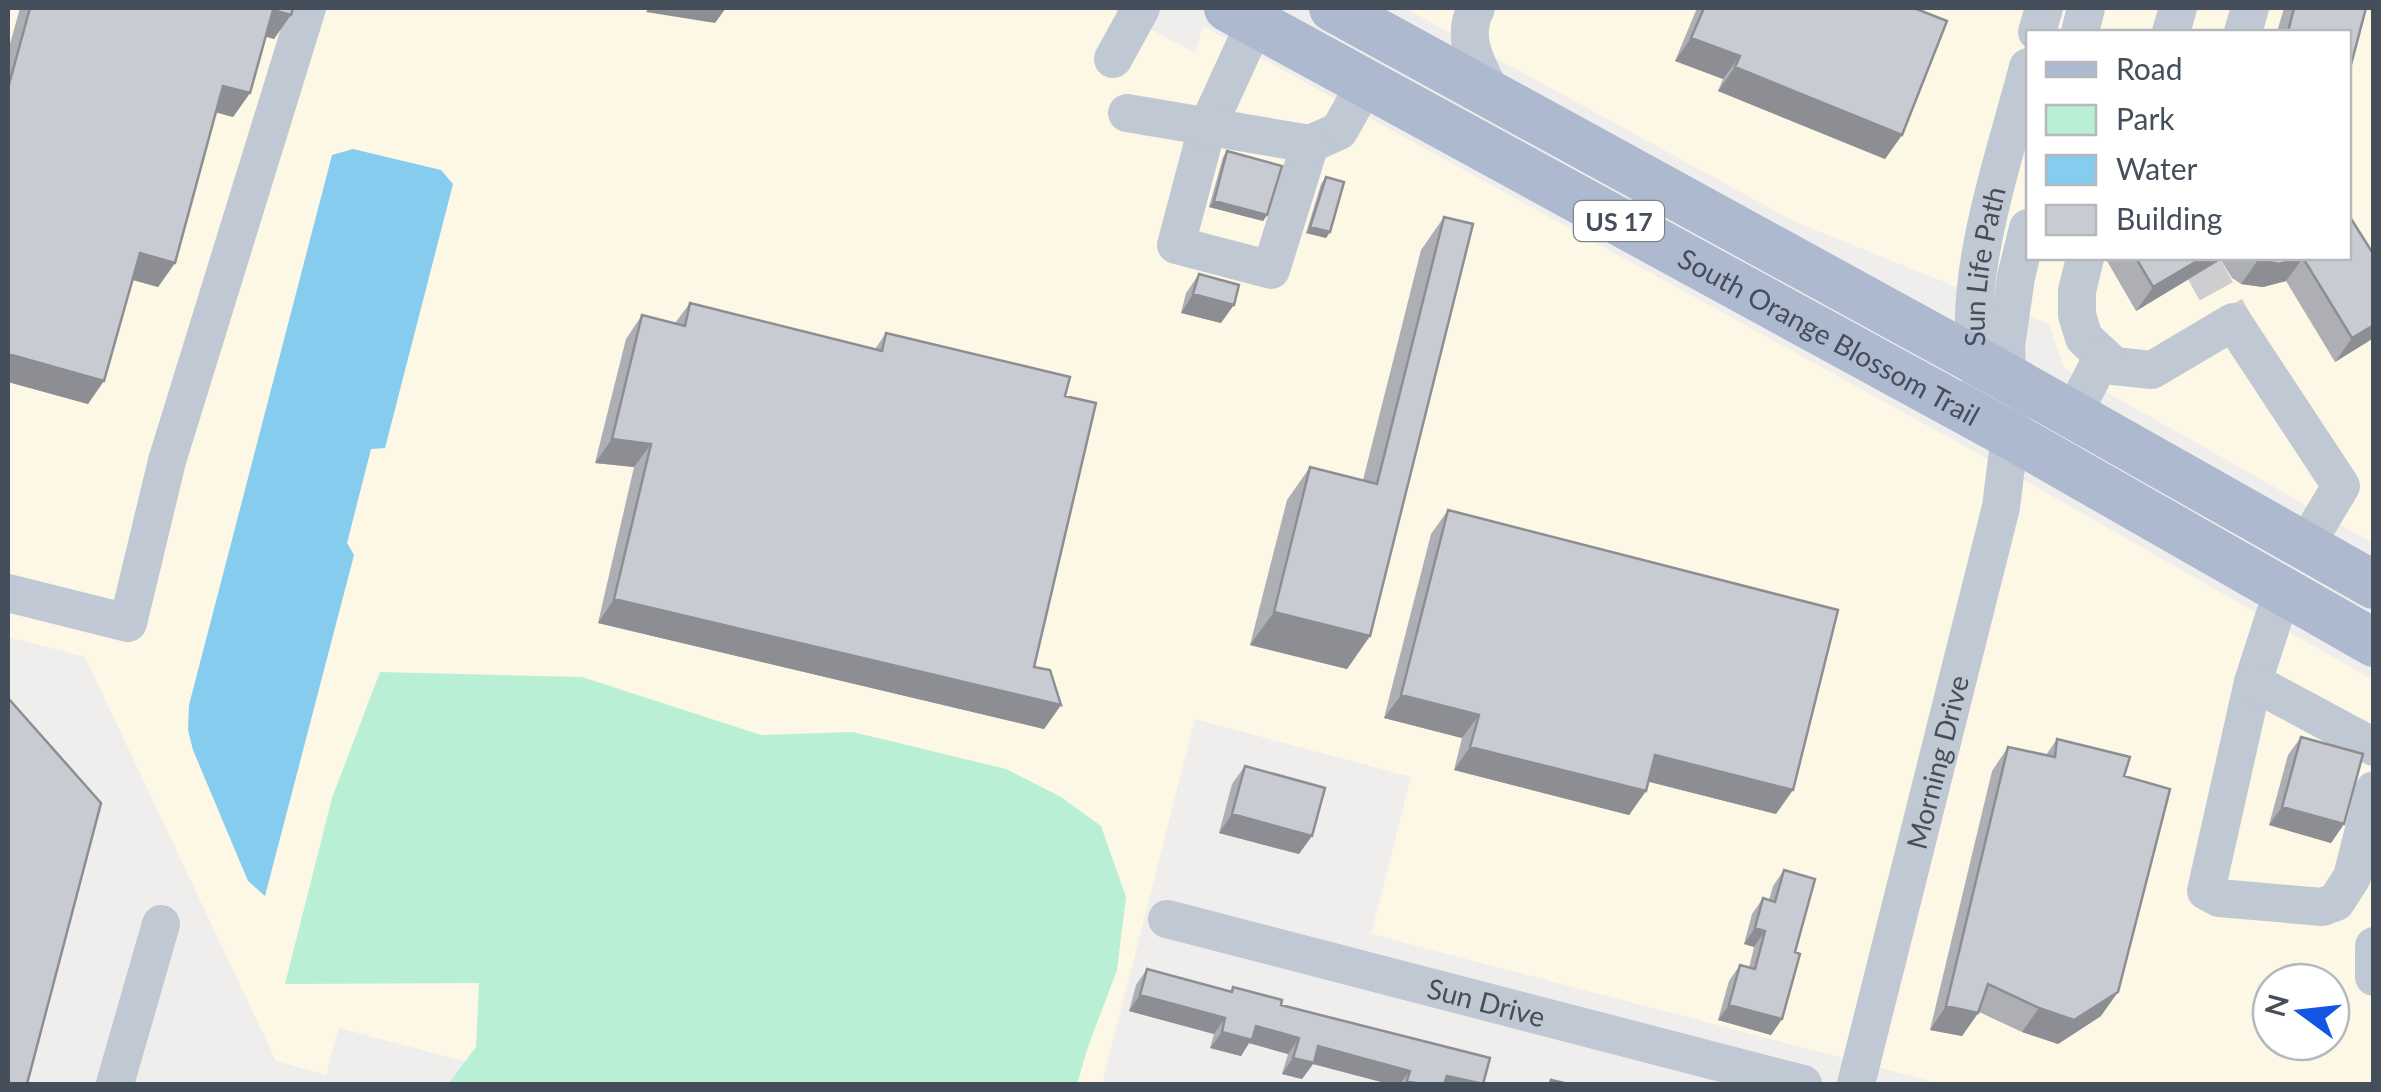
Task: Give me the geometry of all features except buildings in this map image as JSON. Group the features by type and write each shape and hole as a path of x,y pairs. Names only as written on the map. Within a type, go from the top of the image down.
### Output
{"main road":[{"name":"South Orange Blossom Trail","path":"1334,8 1991,368 2374,585"},
{"name":"South Orange Blossom Trail","path":"1242,15 2010,435 2374,642"}],"street":[{"path":"8,593 128,623 167,461 307,8"},
{"path":"1113,60 1141,8"},
{"path":"1476,8 1470,18 1470,49 1492,95"},
{"path":"1242,15 1176,245 1271,270 1310,144"},
{"name":"Sun Life Path","path":"2010,435 1991,368 1974,328 1981,252 2026,75"},
{"path":"1127,114 1310,144 1339,131 1366,83"},
{"name":"Sun Life Path","path":"1991,368 2006,346 2026,236"},
{"path":"2085,260 2077,291 2077,314 2084,338 2114,366 2152,370 2234,322 2341,486 2305,546"},
{"path":"2073,414 2103,356"},
{"name":"Morning Drive","path":"1856,1084 2001,507 2010,435"},
{"path":"2286,592 2252,682 2206,891 2219,898 2322,907 2336,902 2352,878 2374,790"},
{"path":"2252,682 2374,747"},
{"name":"Sun Drive","path":"1168,918 1803,1084"},
{"path":"115,1084 162,924"},
{"path":"2374,946 2374,977"}],"shaded area":[{"path":"8,8 1111,8 1195,53 1203,26 1977,453 2373,680 2373,1084 1942,1084 1371,934 1411,777 1195,719 1102,1084 550,1084 339,1028 326,1075 276,1061 85,657 8,637"},
{"path":"1405,8 2373,8 2373,543 2064,368 2049,324 1793,221"}],"green space":[{"path":"380,672 582,677 761,735 853,732 1006,769 1061,797 1101,826 1126,897 1117,970 1077,1084 448,1084 476,1047 479,983 285,984 332,798"}],"water":[{"path":"353,149 441,170 453,184 385,448 371,449 347,543 354,555 265,896 248,881 193,750 188,730 189,705 332,155"}],"tunnel":[{"path":"2199,260 2233,322"}]}
